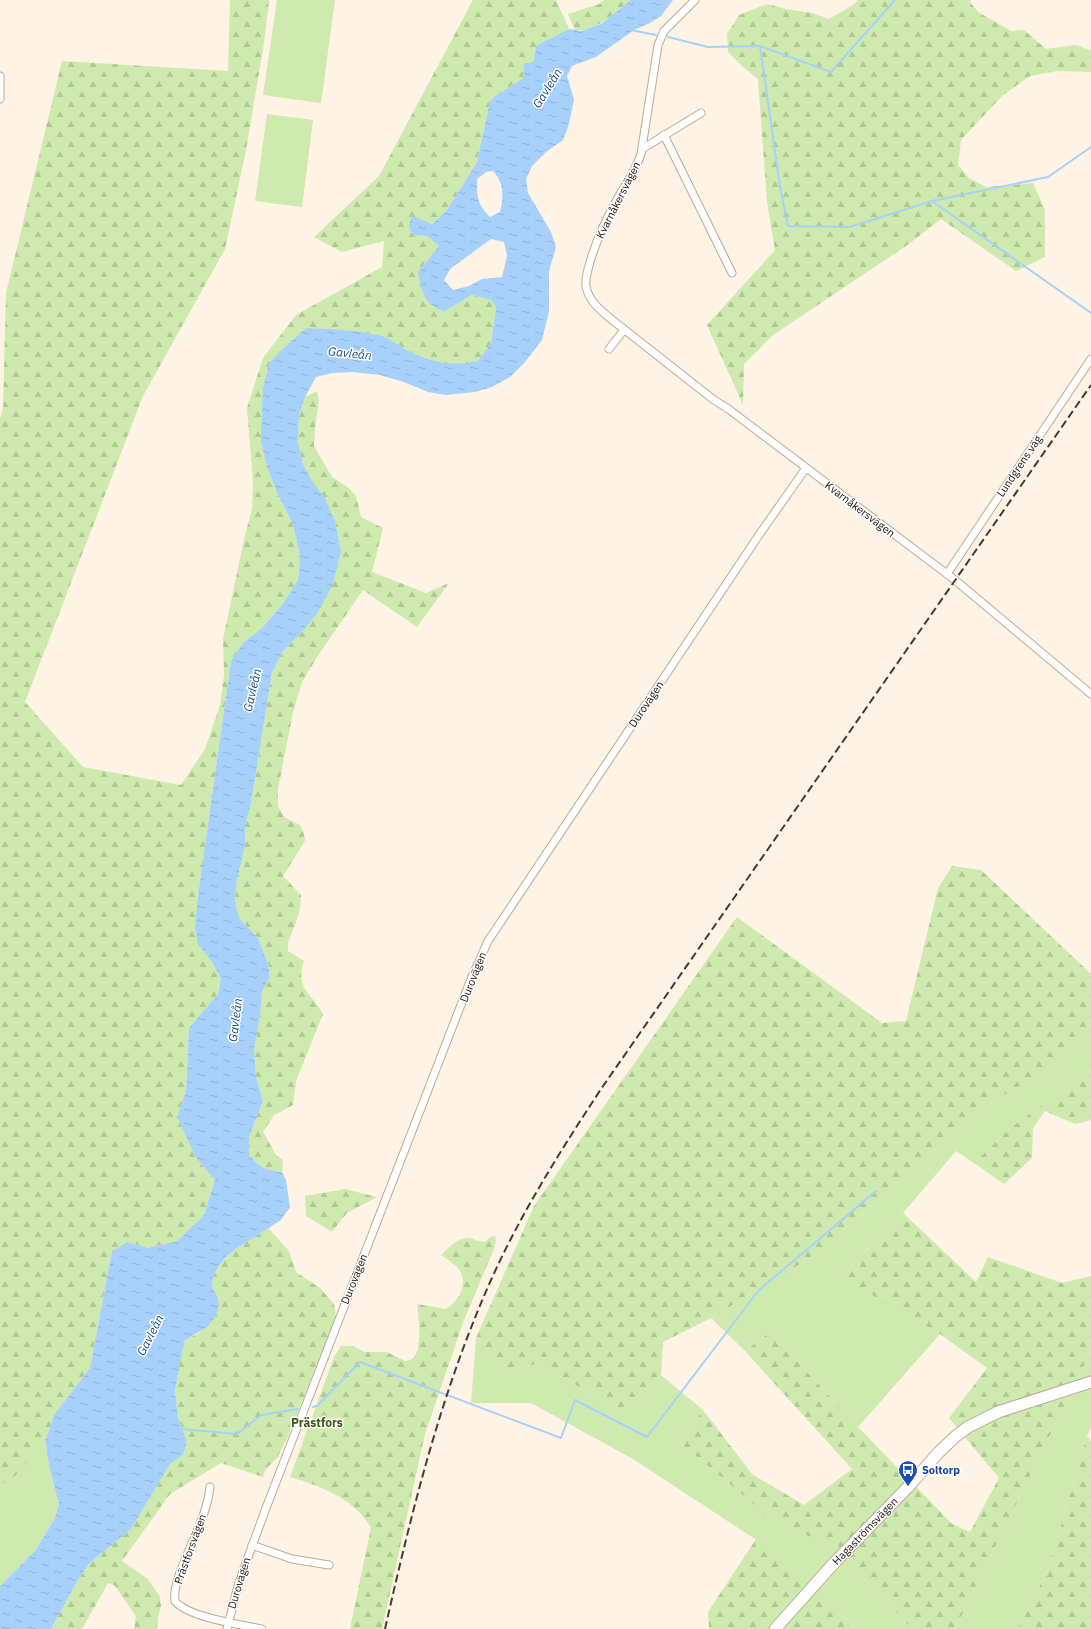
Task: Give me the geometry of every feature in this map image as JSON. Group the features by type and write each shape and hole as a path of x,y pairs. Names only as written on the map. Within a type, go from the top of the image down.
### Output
{"street":[{"name":"Kvarnåkersvägen","path":"695,0 664,31 658,45 642,149 637,167 610,212 594,247 588,268 586,285 589,296 598,308 624,330 947,574 1091,694"},
{"path":"0,76 0,99"},
{"name":"Kvarnåkersvägen","path":"642,149 701,113"},
{"path":"664,135 732,273"},
{"path":"608,349 624,330"},
{"name":"Lundgrens väg","path":"947,574 1091,359"},
{"name":"Durovägen","path":"262,1629 227,1625 239,1582 304,1405 488,941 746,554 806,468"},
{"name":"Hagaströmsvägen","path":"776,1629 839,1557 956,1436 968,1427 998,1412 1091,1382"},
{"name":"Prästforsvägen","path":"210,1487 207,1501 181,1570 174,1596 178,1604 185,1609 227,1625"},
{"name":"Durovägen","path":"252,1545 292,1559 329,1565"}],"green space":[{"path":"230,0 269,0 264,43 246,150 225,249 143,396 25,702 83,767 181,785 205,749 220,705 224,675 223,639 252,509 253,482 247,408 263,358 296,315 382,267 384,241 342,252 314,237 379,176 473,0 556,0 569,29 535,49 533,63 524,63 523,78 497,94 490,101 477,162 447,210 432,224 423,221 412,235 427,236 439,246 418,272 445,311 472,295 491,300 496,307 491,343 478,361 463,364 446,363 422,358 379,335 341,330 261,443 267,467 278,495 293,524 300,557 298,580 282,605 262,628 243,643 231,661 199,888 212,962 221,979 218,994 189,1028 186,1091 177,1117 196,1158 215,1180 204,1215 177,1241 148,1248 128,1242 112,1251 90,1368 54,1415 45,1441 16,1475 0,1486 0,419 3,407 6,293 62,61 228,71"},
{"path":"277,0 335,0 321,103 263,95"},
{"path":"604,0 631,0 598,25 583,30 575,30 568,14 599,4"},
{"path":"858,0 971,0 970,2 978,12 1011,31 1024,30 1046,49 1075,45 1091,50 1091,72 1057,71 1030,76 1003,95 961,140 958,165 969,178 986,187 1033,183 1045,210 1045,257 1016,271 941,219 906,246 773,335 744,364 743,405 707,325 775,250 767,202 758,79 728,52 727,34 739,15 767,4 812,13 829,19 853,5"},
{"path":"267,114 313,120 302,207 255,201"},
{"path":"317,391 319,401 314,446 332,477 349,488 356,496 361,517 383,528 372,572 426,593 449,583 417,627 363,590 317,657 302,682 293,712 278,789 278,806 284,817 300,825 305,841 283,876 301,895 299,912 289,940 288,951 304,961 301,970 303,984 323,1014 296,1081 293,1105 274,1115 263,1132 276,1155 283,1160 282,1172 263,1167 249,1155 249,1137 263,1101 256,1077 254,1050 260,1016 262,992 270,977 268,962 258,938 238,917 235,898 237,880 245,846 245,825 250,809 272,673 283,651 317,614 341,551 335,521 325,498 312,481 303,464 298,441 299,415 305,397"},
{"path":"952,866 981,870 1091,974 1091,1025 1051,1067 982,1108 815,1255 711,1318 663,1342 661,1375 622,1410 537,1364 509,1370 476,1338 534,1206 737,917 882,1023 906,1021 938,888"},
{"path":"1091,1025 1091,1071 1011,1127 974,1163 956,1151 903,1213 842,1276 940,1334 858,1427 770,1332 745,1351 711,1318 815,1255 982,1108 1051,1067"},
{"path":"1091,1071 1091,1120 1075,1124 1045,1111 1033,1128 1032,1158 1004,1184 974,1163 1011,1127"},
{"path":"345,1189 377,1197 347,1213 332,1232 306,1216 305,1196"},
{"path":"903,1213 976,1282 988,1257 1062,1283 1091,1276 1091,1351 955,1629 913,1629 887,1604 837,1547 778,1524 679,1442 703,1410 752,1474 804,1505 852,1469 745,1351 770,1332 858,1427 952,1524 970,1532 999,1478 949,1418 987,1368 940,1334 841,1277"},
{"path":"268,1228 289,1251 296,1272 320,1288 334,1304 336,1317 287,1439 277,1458 266,1469 263,1477 221,1463 170,1494 122,1561 148,1579 160,1597 161,1606 157,1629 134,1629 136,1616 114,1585 108,1583 82,1629 51,1629 78,1580 89,1564 131,1529 170,1464 183,1455 187,1442 178,1417 175,1391 182,1346 184,1341 199,1333 217,1296 212,1285 213,1276 218,1267 233,1252"},
{"path":"495,1236 496,1241 494,1249 464,1320 425,1434 382,1629 350,1629 371,1527 359,1512 350,1504 334,1494 317,1486 290,1477 334,1357 341,1346 353,1346 365,1352 387,1352 405,1361 412,1359 417,1353 419,1340 417,1304 446,1309 458,1297 462,1288 463,1282 460,1271 454,1264 441,1255 461,1239 469,1238 485,1242 490,1237"},
{"path":"476,1338 509,1370 537,1364 622,1410 661,1375 703,1410 679,1442 778,1524 837,1547 887,1604 913,1629 856,1629 844,1617 774,1558 755,1539 633,1459 531,1403 471,1403"},
{"path":"1091,1351 1091,1428 1087,1436 1048,1570 1017,1629 955,1629"},
{"path":"1087,1436 1091,1441 1091,1629 1017,1629 1048,1570"},
{"path":"45,1441 50,1470 59,1504 55,1518 35,1551 0,1586 0,1468"},
{"path":"756,1539 856,1629 709,1629 708,1612"}],"water":[{"name":"Gavleån","path":"631,0 673,0 661,16 634,30 596,57 572,66 567,76 574,100 568,127 563,140 546,152 532,166 526,179 528,193 551,232 556,247 549,271 549,311 542,340 525,362 510,377 492,387 475,392 446,395 428,392 404,382 380,375 353,372 332,373 316,377 305,397 299,415 298,441 303,464 312,481 325,498 335,521 341,551 333,584 317,614 283,651 272,673 250,809 245,825 245,846 237,880 235,898 238,917 258,938 268,963 270,977 262,992 260,1016 254,1050 256,1077 263,1101 249,1137 249,1155 263,1167 282,1172 286,1180 290,1207 281,1220 239,1247 226,1257 218,1267 213,1277 212,1286 217,1296 219,1305 216,1316 207,1327 184,1341 175,1391 178,1417 187,1442 183,1455 170,1464 131,1529 89,1564 78,1580 51,1629 0,1629 0,1586 35,1551 55,1518 59,1504 50,1470 45,1441 54,1415 90,1368 112,1251 128,1242 148,1248 177,1241 204,1215 215,1180 196,1158 177,1117 186,1091 189,1028 218,994 221,979 212,962 198,944 195,927 199,888 231,661 243,643 262,628 282,605 298,580 300,557 293,524 278,495 267,467 261,443 263,388 269,363 307,328 334,329 378,335 423,357 440,362 468,363 478,361 491,343 496,307 491,300 472,295 445,311 438,309 428,301 425,297 418,272 439,246 427,236 412,235 409,225 412,216 432,224 447,210 477,162 490,101 497,94 523,78 524,63 533,63 536,46 569,29 581,31 601,24","holes":["493,171 501,185 502,201 500,212 490,217 480,204 477,191 477,179 486,172","491,239 504,242 507,256 502,277 482,279 469,286 453,290 444,280 450,269"]}],"waterway":[{"path":"668,37 708,47 760,46 831,72 895,0"},
{"path":"631,30 656,35"},
{"path":"760,46 780,187 788,226 850,227 932,201 1048,177 1091,147"},
{"path":"932,201 1091,313"},
{"path":"313,1407 317,1406 360,1362 561,1438 575,1400 647,1437 758,1291 876,1191"},
{"path":"181,1429 237,1434 261,1415 298,1409"}],"railway":[{"path":"385,1629 417,1496 429,1452 457,1365 491,1280 528,1206 601,1089 1091,385"}],"place":[{"name":"Soltorp","path":"908,1487"}],"district":[{"name":"Prästfors","path":"317,1422"}]}
